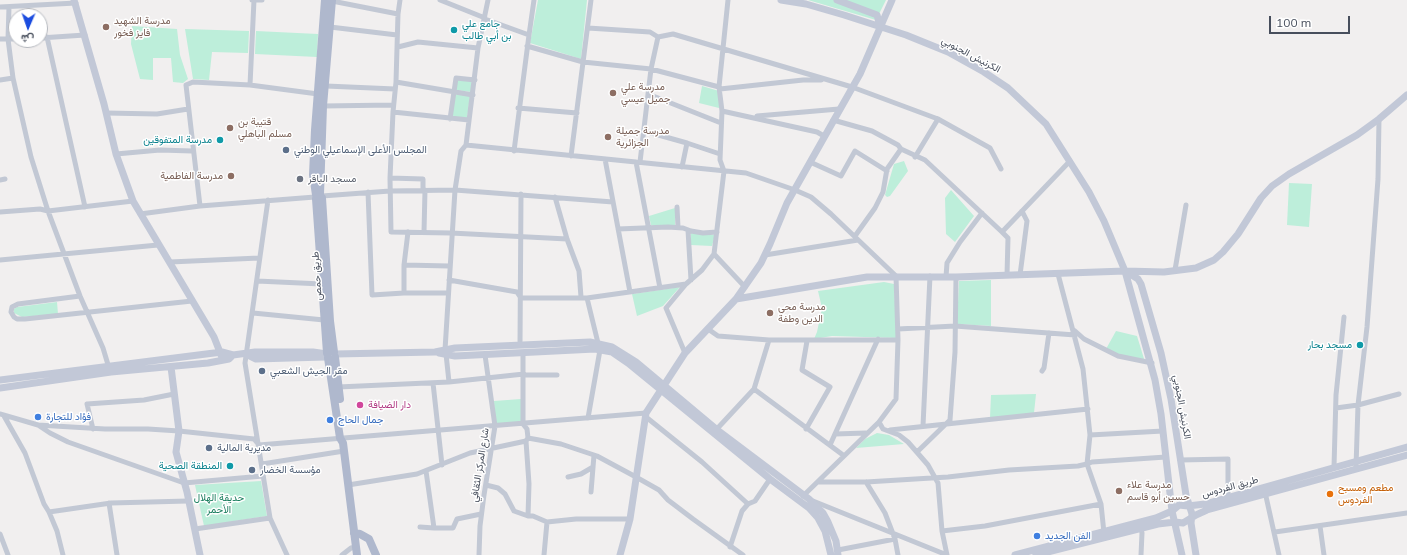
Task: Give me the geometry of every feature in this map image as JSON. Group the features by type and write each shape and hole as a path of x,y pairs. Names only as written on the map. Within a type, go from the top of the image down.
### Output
{"main road":[{"path":"318,196 323,106 326,86 330,27 329,0"},
{"path":"318,196 313,175 318,94 329,0"},
{"name":"طريق حمص","path":"318,196 324,320 338,387 343,443"},
{"name":"طريق حمص","path":"318,196 330,321 331,355 356,551"},
{"path":"354,533 368,539 376,555"}],"street":[{"path":"250,86 253,0 262,0"},
{"path":"329,0 398,14"},
{"path":"400,0 398,14 398,47 393,104 390,178 392,232 451,233 521,238 567,239"},
{"path":"440,0 529,35"},
{"path":"449,382 445,352 447,293 455,190 460,151 466,145 478,48 488,0"},
{"path":"514,151 518,108 527,46 536,0 534,0"},
{"path":"571,156 588,28 590,0"},
{"path":"685,352 666,308 686,284 702,270 714,254 724,171 720,160 722,111 720,88 728,0"},
{"name":"الكرنيش الجنوبي","path":"781,0 806,4 880,26 948,52 984,72 1008,88 1046,124 1070,161 1104,221 1125,271 1152,363 1163,431 1172,511 1182,555"},
{"path":"838,0 878,15 880,26"},
{"path":"620,555 630,519 646,415 685,352 736,299 765,255 795,190 860,74 892,0"},
{"path":"0,7 75,2 116,154 134,201 158,245 170,262 222,352 223,360"},
{"path":"330,27 397,35"},
{"path":"588,28 650,32 658,37 673,34 852,87 938,119 990,148 1001,169"},
{"path":"48,37 85,35"},
{"path":"658,37 651,68 644,131 638,162 648,227 660,288"},
{"path":"0,39 8,39"},
{"path":"48,41 85,207"},
{"path":"398,47 418,42 478,48"},
{"path":"527,46 583,62 651,68 720,88 803,80 828,80"},
{"path":"9,48 13,78 31,157 48,211 80,296 103,348 107,365 111,372"},
{"path":"0,80 13,78"},
{"path":"450,119 456,78 475,80"},
{"path":"200,206 192,150 186,86 193,82 250,86 318,94"},
{"path":"396,82 473,95"},
{"path":"326,86 395,89"},
{"path":"648,94 721,123"},
{"path":"736,299 867,277 956,277 1175,270 1196,268 1214,260 1238,234 1261,198 1272,186 1289,174 1357,135 1379,119 1407,95"},
{"path":"323,106 393,104"},
{"path":"518,108 577,113"},
{"path":"106,113 157,114 188,109"},
{"path":"752,117 840,109"},
{"path":"722,111 817,132 824,136"},
{"path":"393,112 469,120"},
{"path":"916,157 938,119"},
{"path":"1356,464 1358,405 1367,327 1378,179 1379,119"},
{"path":"833,120 872,131 898,145 901,150 925,160 1008,238 1007,275"},
{"path":"644,131 720,154"},
{"path":"682,167 686,143"},
{"path":"466,145 746,173 811,197 896,276 898,329 896,399 879,422 843,455 804,498"},
{"path":"116,154 160,150 192,150"},
{"path":"765,255 856,238 878,203 883,192 887,170 901,150"},
{"path":"810,162 842,176 855,151 887,170"},
{"path":"605,159 630,292"},
{"path":"1002,232 1070,161"},
{"path":"390,178 423,179 424,232"},
{"path":"140,214 200,206 268,200 368,192 424,190 455,190 521,194 613,202"},
{"path":"368,192 372,295 447,293"},
{"path":"520,345 521,194"},
{"path":"555,197 567,239 579,271 584,298 599,347 588,418"},
{"path":"268,200 246,354 246,374 270,518 288,555"},
{"path":"0,212 40,209 48,211 134,201"},
{"path":"1175,270 1186,205"},
{"path":"677,207 678,227"},
{"path":"1020,275 1027,221 1022,211"},
{"path":"946,277 946,263 982,213"},
{"path":"618,229 678,227 703,232 717,232"},
{"path":"688,230 691,280"},
{"path":"404,293 404,265 408,232"},
{"path":"0,260 158,245"},
{"path":"714,254 745,287"},
{"path":"170,262 259,258"},
{"path":"404,265 449,266"},
{"name":"الكرنيش الجنوبي","path":"1125,271 1138,279 1161,353 1188,506 1191,509 1196,555"},
{"path":"1058,274 1083,369 1090,435 1087,464 1101,504 1104,535"},
{"path":"923,426 930,276"},
{"path":"917,452 950,420 956,277"},
{"path":"449,280 517,292 520,298"},
{"path":"257,281 322,284"},
{"path":"520,298 584,298 686,284"},
{"path":"80,296 18,304 12,307 11,312 17,319 192,301"},
{"path":"252,313 324,320"},
{"path":"1334,467 1336,408 1344,317"},
{"path":"898,329 955,326 1048,333 1074,333 1118,356 1152,363"},
{"path":"708,329 718,336 769,340 898,340"},
{"path":"1042,371 1044,368 1048,333"},
{"path":"830,445 878,339"},
{"path":"715,431 754,390 769,340"},
{"path":"806,429 830,387 802,370 807,341"},
{"path":"0,388 39,377 107,365 222,352 233,355 255,352 313,352 331,355 445,352 520,345 599,347 618,356 663,387 770,478 804,498 947,555"},
{"path":"445,352 455,356 523,353 599,347"},
{"path":"523,353 523,424 527,429 529,484 528,516"},
{"path":"0,380 171,367 229,359 233,355"},
{"name":"شارع المركز الثقافي","path":"479,555 481,514 490,448 495,426 490,378 485,355"},
{"path":"171,367 178,431 176,452 200,555"},
{"path":"338,387 449,382 524,375 557,375"},
{"path":"433,383 442,465"},
{"path":"754,390 843,455"},
{"path":"93,429 87,404 144,400 174,394"},
{"path":"1336,408 1358,405 1399,394"},
{"path":"879,422 883,429 890,430 1088,409"},
{"path":"2,415 38,425 93,429 148,429 178,431 254,440 259,445 343,443 437,430 646,415 702,462 748,504"},
{"path":"2,415 25,453 44,504 49,512 63,555"},
{"path":"38,425 68,442 184,483 263,476"},
{"path":"890,430 899,435 917,452 938,483 942,531 947,555"},
{"path":"715,431 823,513 828,522 838,553 895,539"},
{"path":"1090,435 1163,431"},
{"path":"835,434 866,433"},
{"path":"348,485 417,474 470,453 527,440 562,444 594,455 660,490 668,500 742,555"},
{"path":"262,464 343,443"},
{"name":"طريق الفردوس","path":"1036,555 1156,518 1172,511 1179,505 1188,506 1265,491 1356,464 1406,452"},
{"path":"591,492 594,455"},
{"path":"818,482 866,482 1166,457"},
{"path":"1180,460 1228,459 1228,498"},
{"name":"طريق الفردوس","path":"1015,555 1104,535 1175,522 1183,523 1207,510 1334,467 1356,464"},
{"path":"568,477 580,474 593,467"},
{"path":"426,471 434,528"},
{"path":"730,547 742,511 748,504 755,501 770,478"},
{"path":"866,482 877,498 895,539 898,555"},
{"path":"486,485 498,488 505,494 514,512 533,516 547,522 576,519 630,519"},
{"path":"1265,491 1279,555"},
{"path":"804,498 825,531 831,555"},
{"path":"49,512 109,504 188,501"},
{"path":"109,504 118,555"},
{"path":"942,531 984,526 1101,504"},
{"path":"1275,532 1407,513"},
{"path":"420,527 453,528 457,519 481,514"},
{"path":"195,529 270,518"},
{"path":"544,555 547,522"},
{"path":"1320,526 1324,555"},
{"path":"1140,529 1142,533 1140,555"},
{"path":"0,536 8,555"},
{"path":"342,555 351,548 356,551"}],"green space":[{"path":"538,0 587,0 581,59 530,43"},
{"path":"808,0 886,0 876,20"},
{"path":"132,26 177,29 180,55 188,79 183,83 173,82 171,58 153,58 153,80 140,79 131,44"},
{"path":"185,29 249,31 248,53 212,52 209,80 193,79"},
{"path":"256,31 318,34 317,57 255,54"},
{"path":"457,79 472,80 471,92 456,90"},
{"path":"702,86 719,91 719,108 699,103"},
{"path":"455,94 470,96 467,119 452,117"},
{"path":"904,161 908,171 890,196 887,197 885,195 894,164"},
{"path":"1289,183 1312,184 1309,227 1287,225"},
{"path":"951,190 974,216 955,242 946,234 945,198"},
{"path":"675,208 675,225 651,225 649,216"},
{"path":"691,233 715,235 712,246 691,245"},
{"path":"991,280 991,326 957,324 959,281"},
{"path":"884,282 894,284 897,338 832,336 814,339 822,308 818,291"},
{"path":"680,287 663,306 637,316 632,294"},
{"path":"57,302 58,314 22,317 14,313 14,309 17,307"},
{"path":"1116,331 1137,336 1145,362 1125,358 1106,349"},
{"path":"1036,394 1034,413 990,418 991,395"},
{"path":"521,399 522,423 495,424 494,401"},
{"path":"877,433 889,435 904,444 856,448 865,439"},
{"name":"حديقة الهلال الأحمر","path":"261,481 267,516 204,526 195,485"}],"place":[{"name":"مدرسة الشهيد فايز فخور","path":"106,27"},
{"name":"جامع علي بن أبي طالب","path":"454,30"},
{"name":"مدرسة علي جميل عيسي","path":"613,93"},
{"name":"قتيبة بن مسلم الباهلي","path":"230,128"},
{"name":"مدرسة جميلة الجزائرية","path":"608,137"},
{"name":"مدرسة المتفوقين","path":"220,140"},
{"name":"المجلس الأعلى الإسماعيلي الوطني","path":"286,150"},
{"name":"مدرسة الفاطمية","path":"231,176"},
{"name":"مسجد الباقر","path":"300,179"},
{"name":"مدرسة محي الدين وطفة","path":"770,313"},
{"name":"مسجد بحار","path":"1360,345"},
{"name":"مقر الجيش الشعبي","path":"262,371"},
{"name":"دار الضيافة","path":"360,405"},
{"name":"فؤاد للتجارة","path":"38,417"},
{"name":"جمال الحاج","path":"330,420"},
{"name":"مديرية المالية","path":"209,448"},
{"name":"المنطقة الصحية","path":"230,466"},
{"name":"مؤسسة الخضار","path":"252,470"},
{"name":"مدرسة علاء حسين أبو قاسم","path":"1119,491"},
{"name":"مطعم ومسبح الفردوس","path":"1330,494"},
{"name":"الفن الجديد","path":"1037,536"}]}
